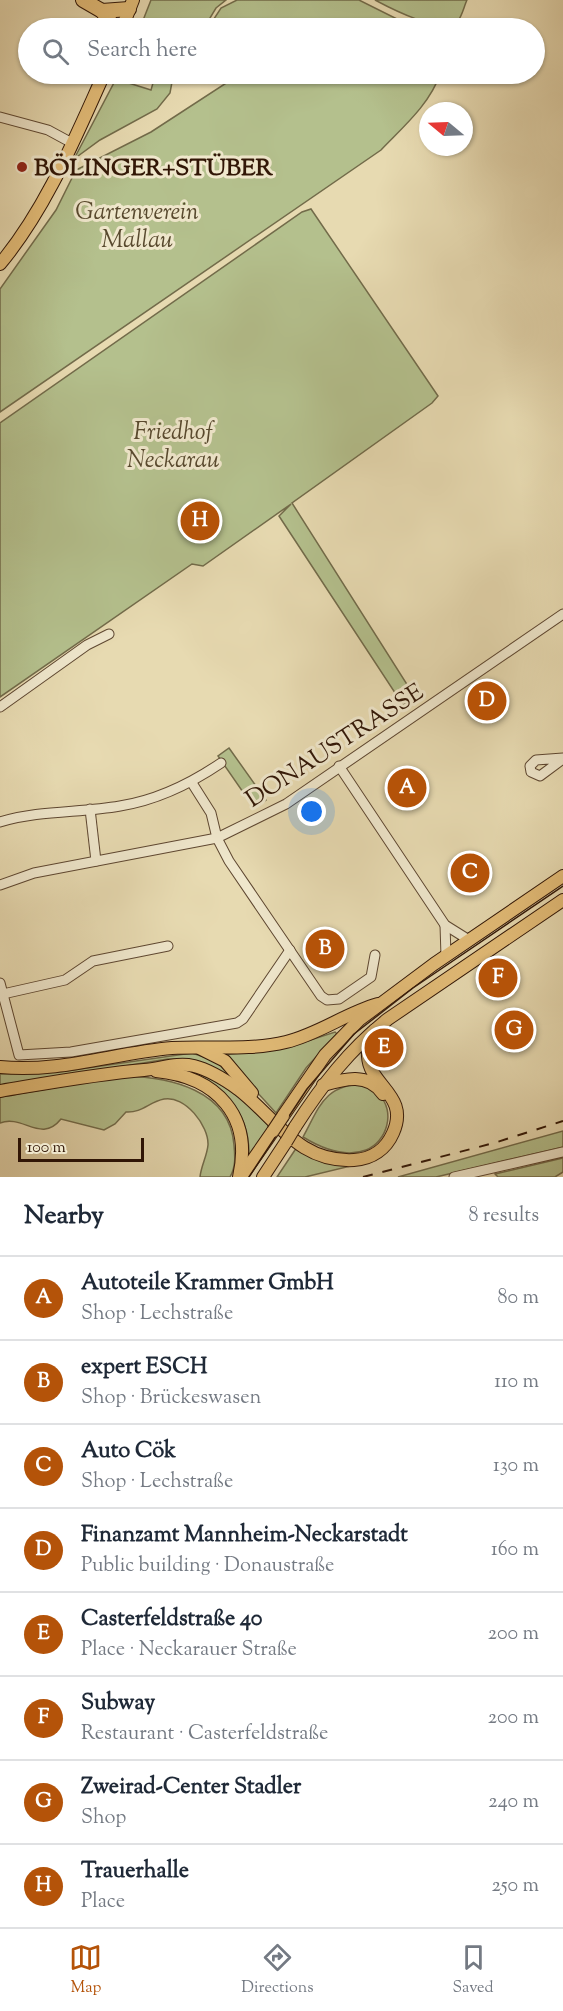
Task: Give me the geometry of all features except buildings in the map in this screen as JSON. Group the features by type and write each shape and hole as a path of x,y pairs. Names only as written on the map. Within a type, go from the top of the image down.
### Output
{"highway":[{"path":"82,0 102,11 107,18"},
{"path":"102,11 131,4"}],"main road":[{"path":"0,264 33,217 72,143 99,84"},
{"path":"240,1177 325,1055 378,1004 563,876"},
{"path":"263,1177 323,1085 346,1056 375,1029 563,900"},
{"path":"0,1067 41,1068 150,1051 263,1046 286,1042 313,1033 360,1009 378,1004"},
{"path":"146,1070 179,1064 206,1070 240,1090 279,1130 299,1144 331,1158 360,1159 374,1156 384,1147 396,1124 397,1109 390,1093 370,1068 368,1057 375,1029"},
{"path":"197,1048 225,1061 282,1125 314,1148 356,1154 377,1146 385,1137 392,1115 388,1101 379,1089 366,1081 354,1078 323,1085"},
{"path":"0,1091 118,1071 168,1072 195,1080 216,1093 231,1108 240,1126 244,1147 240,1177"}],"street":[{"path":"0,117 48,130 72,143"},
{"name":"DONAUSTRASSE","path":"0,885 34,873 217,838 286,804 563,614"},
{"path":"0,707 87,645 109,634"},
{"path":"0,822 49,812 120,806 156,797 192,783 221,763"},
{"path":"339,766 445,926 469,940"},
{"path":"192,783 211,813 217,838 229,861 327,1000 339,999 371,977 375,955"},
{"path":"90,809 96,861"},
{"path":"445,926 446,956"},
{"path":"3,994 64,980 93,961 168,946"},
{"path":"0,983 20,1054 71,1052 237,1023 243,1019 290,950"},
{"path":"454,1177 563,1152"},
{"path":"485,1170 493,1177"}],"green space":[{"path":"151,0 226,0 216,8 210,18 144,18"},
{"path":"237,0 359,0 395,18 214,18 221,8"},
{"path":"375,0 467,0 460,18 414,18"},
{"path":"113,84 132,84 151,90 153,84 172,84 170,93 157,109 100,140 74,159"},
{"name":"Gartenverein Mallau","path":"225,84 435,84 425,102 419,102 419,110 381,150 0,412 0,289 56,210 76,170 151,132"},
{"name":"Friedhof Neckarau","path":"311,209 438,396 432,403 292,503 415,697 403,705 279,516 291,504 203,566 192,564 0,697 0,423 302,212"},
{"path":"229,748 266,800 254,808 218,756"},
{"path":"335,1032 337,1034 306,1068 276,1113 223,1055 289,1047"},
{"path":"192,1053 216,1061 230,1076 190,1060 168,1059 0,1086 0,1074 59,1072"},
{"path":"175,1070 190,1072 216,1081 249,1106 269,1126 249,1157 244,1123 229,1100 205,1084"},
{"path":"124,1076 160,1079 195,1090 210,1099 222,1111 230,1126 235,1157 230,1177 200,1177 208,1145 207,1137 194,1113 172,1099 159,1100 137,1111 126,1112 115,1124 104,1130 61,1119 54,1126 46,1129 16,1122 0,1123 0,1097"},
{"path":"364,1084 377,1093 387,1109 387,1126 373,1146 358,1152 342,1152 317,1145 303,1137 325,1099 340,1088"},
{"path":"563,1131 563,1147 436,1177 398,1177"},
{"path":"297,1147 355,1165 305,1177 277,1177"},
{"path":"563,1158 563,1172 555,1177 498,1177 495,1174"}],"tram line":[{"path":"249,1177 307,1089 354,1034 413,988 563,886"}],"railway":[{"path":"363,1177 494,1143 563,1121"}],"place":[{"name":"BÖLINGER+STÜBER","path":"22,167"},
{"name":"Trauerhalle","path":"200,521"},
{"name":"Finanzamt Mannheim-Neckarstadt","path":"487,701"},
{"name":"Autoteile Krammer GmbH","path":"407,788"},
{"name":"Auto Cök","path":"470,873"},
{"name":"expert ESCH","path":"325,949"},
{"name":"Subway","path":"498,978"},
{"name":"Zweirad-Center Stadler","path":"514,1030"},
{"name":"Casterfeldstraße 40","path":"384,1048"}]}
